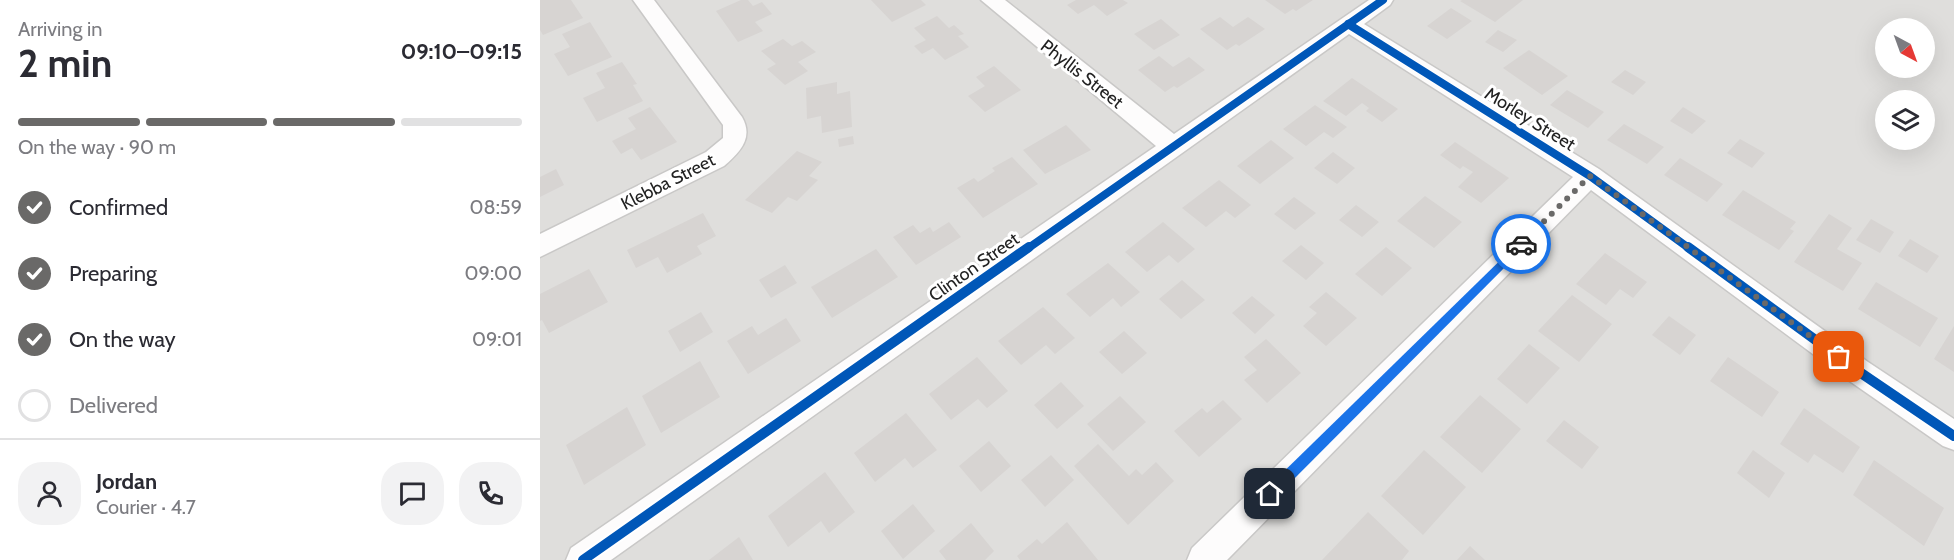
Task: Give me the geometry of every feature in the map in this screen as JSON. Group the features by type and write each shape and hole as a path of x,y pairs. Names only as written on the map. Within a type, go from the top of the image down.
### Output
{"street":[{"name":"Klebba Street","path":"540,246 715,159 736,139 737,130 734,123 643,0"},
{"name":"Phyllis Street","path":"991,0 1174,147"},
{"name":"Clinton Street","path":"584,560 1383,0"},
{"name":"Morley Street","path":"1348,24 1590,176 1858,371 1954,436"},
{"path":"1204,560 1590,176"}],"shaded area":[{"path":"540,0 1954,0 1954,560 540,560"}],"building":[{"path":"540,0 571,0 583,18 543,35 540,30"},
{"path":"741,0 748,0 753,6 762,2 772,14 755,22 763,31 738,42 716,11"},
{"path":"871,0 921,0 926,5 892,22"},
{"path":"1076,0 1123,0 1128,3 1107,16 1094,5 1078,14 1067,5"},
{"path":"1265,0 1313,0 1296,11 1293,9 1285,14"},
{"path":"1523,0 1495,22 1460,1"},
{"path":"1451,8 1472,21 1447,39 1427,26"},
{"path":"937,16 949,28 954,25 964,34 958,36 969,47 945,60 933,48 922,54 914,46 926,40 914,28"},
{"path":"1220,17 1233,27 1248,17 1265,29 1239,46 1236,44 1227,50 1200,29"},
{"path":"1161,19 1180,35 1154,50 1134,34"},
{"path":"590,22 612,57 568,76 554,54 570,47 562,34"},
{"path":"1498,30 1517,40 1503,52 1485,42"},
{"path":"783,39 792,46 802,41 816,52 798,62 808,71 785,85 767,69 776,64 761,51"},
{"path":"1529,50 1568,76 1542,95 1503,68"},
{"path":"1159,56 1173,67 1189,57 1205,70 1177,88 1174,86 1165,92 1138,70"},
{"path":"622,62 637,84 633,85 643,101 597,122 583,98 605,88 596,73"},
{"path":"994,66 1021,90 985,112 968,96 985,86 976,77"},
{"path":"1625,70 1646,82 1633,95 1611,82"},
{"path":"1352,78 1398,109 1382,122 1366,111 1369,108 1362,103 1346,116 1323,101"},
{"path":"837,82 837,94 850,91 852,127 822,133 821,116 807,119 806,88"},
{"path":"1567,90 1604,112 1588,128 1550,105"},
{"path":"1315,105 1347,127 1333,138 1324,132 1306,146 1283,129"},
{"path":"650,107 677,142 641,160 632,148 621,154 612,141 636,129 628,118"},
{"path":"1683,107 1706,121 1692,134 1670,121"},
{"path":"1624,124 1664,147 1647,164 1607,140"},
{"path":"1066,125 1091,150 1045,174 1023,150"},
{"path":"853,136 854,144 839,147 838,139"},
{"path":"1740,139 1765,153 1752,168 1727,153"},
{"path":"1271,140 1294,158 1260,184 1237,166"},
{"path":"1455,142 1509,178 1481,203 1458,187 1473,172 1463,166 1460,169 1440,155"},
{"path":"797,151 822,162 809,176 818,180 797,201 788,197 772,213 745,200"},
{"path":"1333,152 1355,168 1337,184 1314,168"},
{"path":"1012,157 1038,184 983,218 957,188 974,178 978,182 995,171 992,168"},
{"path":"1680,158 1723,184 1707,202 1664,175"},
{"path":"556,169 564,185 540,197 540,177"},
{"path":"1219,180 1251,205 1235,218 1226,211 1206,227 1182,208"},
{"path":"1743,190 1796,222 1790,229 1794,231 1779,250 1722,215"},
{"path":"1425,196 1462,222 1434,248 1397,221"},
{"path":"1294,197 1316,213 1295,230 1274,214"},
{"path":"1356,205 1379,222 1362,237 1339,220"},
{"path":"703,213 716,236 697,246 702,254 667,273 658,257 636,268 627,250"},
{"path":"1829,214 1852,228 1837,249 1862,263 1843,291 1794,262"},
{"path":"1871,219 1894,232 1880,253 1856,240"},
{"path":"949,222 961,237 916,265 893,237 913,225 920,233 930,227 933,232"},
{"path":"1163,222 1195,249 1178,263 1169,255 1147,272 1125,252"},
{"path":"1910,239 1939,256 1927,273 1898,256"},
{"path":"1301,245 1324,263 1306,280 1282,261"},
{"path":"1386,247 1412,268 1382,296 1355,274"},
{"path":"876,249 898,277 832,318 811,287"},
{"path":"1605,253 1647,282 1633,298 1620,289 1606,305 1576,284"},
{"path":"1108,263 1140,292 1121,307 1113,298 1090,317 1066,294"},
{"path":"785,265 797,283 771,298 759,280"},
{"path":"589,269 608,302 549,333 542,320 540,321 540,294"},
{"path":"1182,280 1205,300 1181,319 1159,299"},
{"path":"1876,282 1938,318 1920,347 1858,309"},
{"path":"1326,292 1357,318 1326,346 1303,326 1317,313 1309,307"},
{"path":"1572,295 1612,324 1579,362 1538,331"},
{"path":"1252,296 1275,315 1255,334 1232,313"},
{"path":"1043,307 1075,338 1055,354 1046,345 1021,365 998,341"},
{"path":"701,312 713,332 680,352 668,331"},
{"path":"1669,316 1696,335 1680,355 1652,335"},
{"path":"786,318 801,341 748,374 727,341 752,326 758,335"},
{"path":"1954,326 1954,372 1934,359"},
{"path":"1124,331 1147,353 1122,374 1099,352"},
{"path":"1266,339 1301,373 1267,403 1244,380 1257,370 1244,357"},
{"path":"1529,344 1560,368 1527,404 1497,379"},
{"path":"977,357 1008,391 987,408 978,399 951,420 929,394"},
{"path":"1728,357 1779,392 1762,417 1710,381"},
{"path":"700,361 720,397 661,433 642,396"},
{"path":"1061,382 1084,406 1057,429 1034,405"},
{"path":"1480,395 1521,429 1482,473 1440,437"},
{"path":"1120,396 1146,422 1113,451 1087,424"},
{"path":"1223,400 1242,419 1199,457 1174,431 1202,408 1207,413"},
{"path":"627,407 646,445 584,485 566,445"},
{"path":"1804,408 1860,447 1843,473 1814,454 1808,463 1780,444"},
{"path":"906,413 937,450 913,468 905,458 875,482 854,453"},
{"path":"1564,420 1599,447 1582,469 1546,441"},
{"path":"989,441 1011,466 981,492 959,466"},
{"path":"1098,444 1129,476 1136,469 1142,475 1156,462 1174,481 1128,525 1074,466"},
{"path":"1424,450 1466,487 1423,535 1381,496"},
{"path":"1753,450 1785,473 1769,498 1737,473"},
{"path":"1051,455 1074,480 1045,507 1021,480"},
{"path":"1874,460 1944,508 1924,546 1853,495"},
{"path":"825,472 855,512 829,533 821,521 788,547 768,516"},
{"path":"913,504 935,531 903,559 881,531"},
{"path":"1368,512 1409,551 1402,560 1322,560"},
{"path":"1067,522 1098,560 1020,560 1017,556 1037,539 1042,544"},
{"path":"971,523 994,551 985,560 946,560 939,551"},
{"path":"739,537 753,560 709,560"},
{"path":"1470,546 1485,560 1457,560"}],"cycle path":[{"path":"583,560 1383,0"},
{"path":"1348,24 1590,176 1858,371 1954,436"}],"way so far":[{"path":"1521,244 1590,176 1629,202 1839,357"}],"route":[{"path":"1270,494 1521,244"}]}
